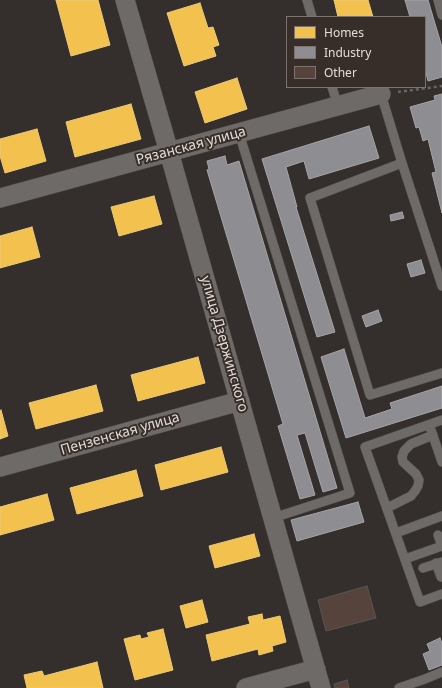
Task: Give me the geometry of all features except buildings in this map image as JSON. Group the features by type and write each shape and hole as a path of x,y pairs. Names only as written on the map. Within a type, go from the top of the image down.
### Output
{"street":[{"name":"улица Дзержинского","path":"125,0 321,688"},
{"name":"Рязанская улица","path":"0,198 381,94"},
{"name":"Пензенская улица","path":"0,467 240,401"},
{"path":"246,688 316,668"}],"lane":[{"path":"307,0 312,16"},
{"path":"438,0 442,15"},
{"path":"332,88 338,106"},
{"path":"381,94 442,286"},
{"path":"239,133 350,493 273,518"},
{"path":"402,163 310,198 370,396 442,372"},
{"path":"442,420 366,447 420,602 442,594"},
{"path":"429,425 442,462"},
{"path":"387,508 410,496 418,486 419,480 416,474 402,460 403,454 411,444 433,435"},
{"path":"396,533 442,516"},
{"path":"405,559 442,546 438,535"},
{"path":"423,568 439,562 441,577"},
{"path":"398,688 425,680 442,672"}],"path":[{"path":"381,94 442,86"}]}
